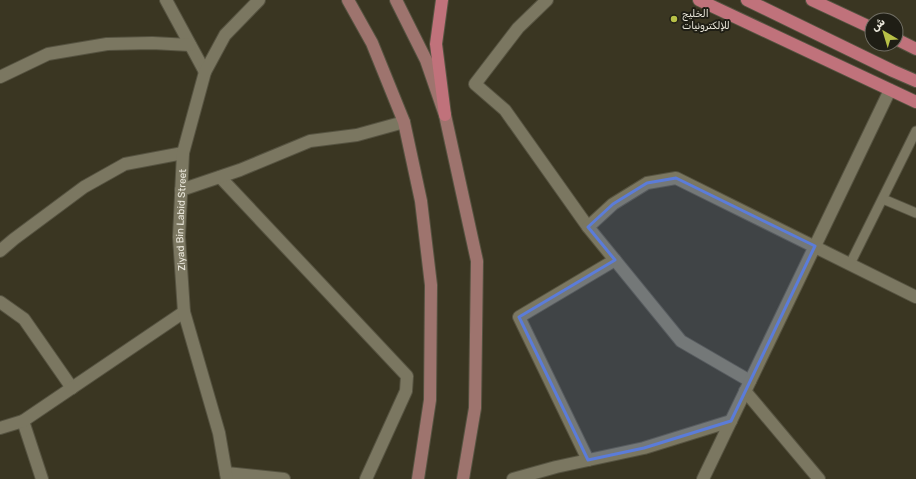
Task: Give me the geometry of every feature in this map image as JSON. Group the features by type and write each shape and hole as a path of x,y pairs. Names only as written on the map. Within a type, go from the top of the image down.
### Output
{"main road":[{"path":"348,0 372,43 404,122 421,201 431,285 430,400 418,479"},
{"path":"396,0 426,60 445,115"},
{"path":"442,0 436,44 445,115 477,261 475,408 464,479"},
{"path":"699,0 916,102"},
{"path":"747,0 893,72 916,81"},
{"path":"812,0 864,24"},
{"path":"904,43 916,49"}],"street":[{"path":"166,0 205,72"},
{"name":"Ziyad Bin Labid Street","path":"226,476 220,433 184,312 179,237 183,153 205,72 225,35 259,0"},
{"path":"547,0 518,28 475,84 505,110 588,227 681,341 747,386 819,479"},
{"path":"0,77 48,54 107,44 152,43 190,45"},
{"path":"703,479 890,90"},
{"path":"181,190 240,170 310,141 357,135 404,122"},
{"path":"0,251 84,187 125,164 183,153"},
{"path":"220,177 407,376 406,391 366,479"},
{"path":"588,227 613,204 647,183 676,178 916,297"},
{"path":"588,460 519,317 615,260"},
{"path":"0,302 24,319 72,388"},
{"path":"0,428 23,420 184,312"},
{"path":"23,420 42,479"},
{"path":"513,479 556,467 644,448 731,421"},
{"path":"226,476 284,479"}],"lane":[{"path":"850,264 916,133"},
{"path":"883,199 916,213"}],"highlighted area":[{"path":"676,178 815,246 731,421 644,448 588,460 519,317 615,260 588,227 613,204 647,183"}],"place":[{"name":"الخليج للإلكترونيات","path":"674,19"}]}
